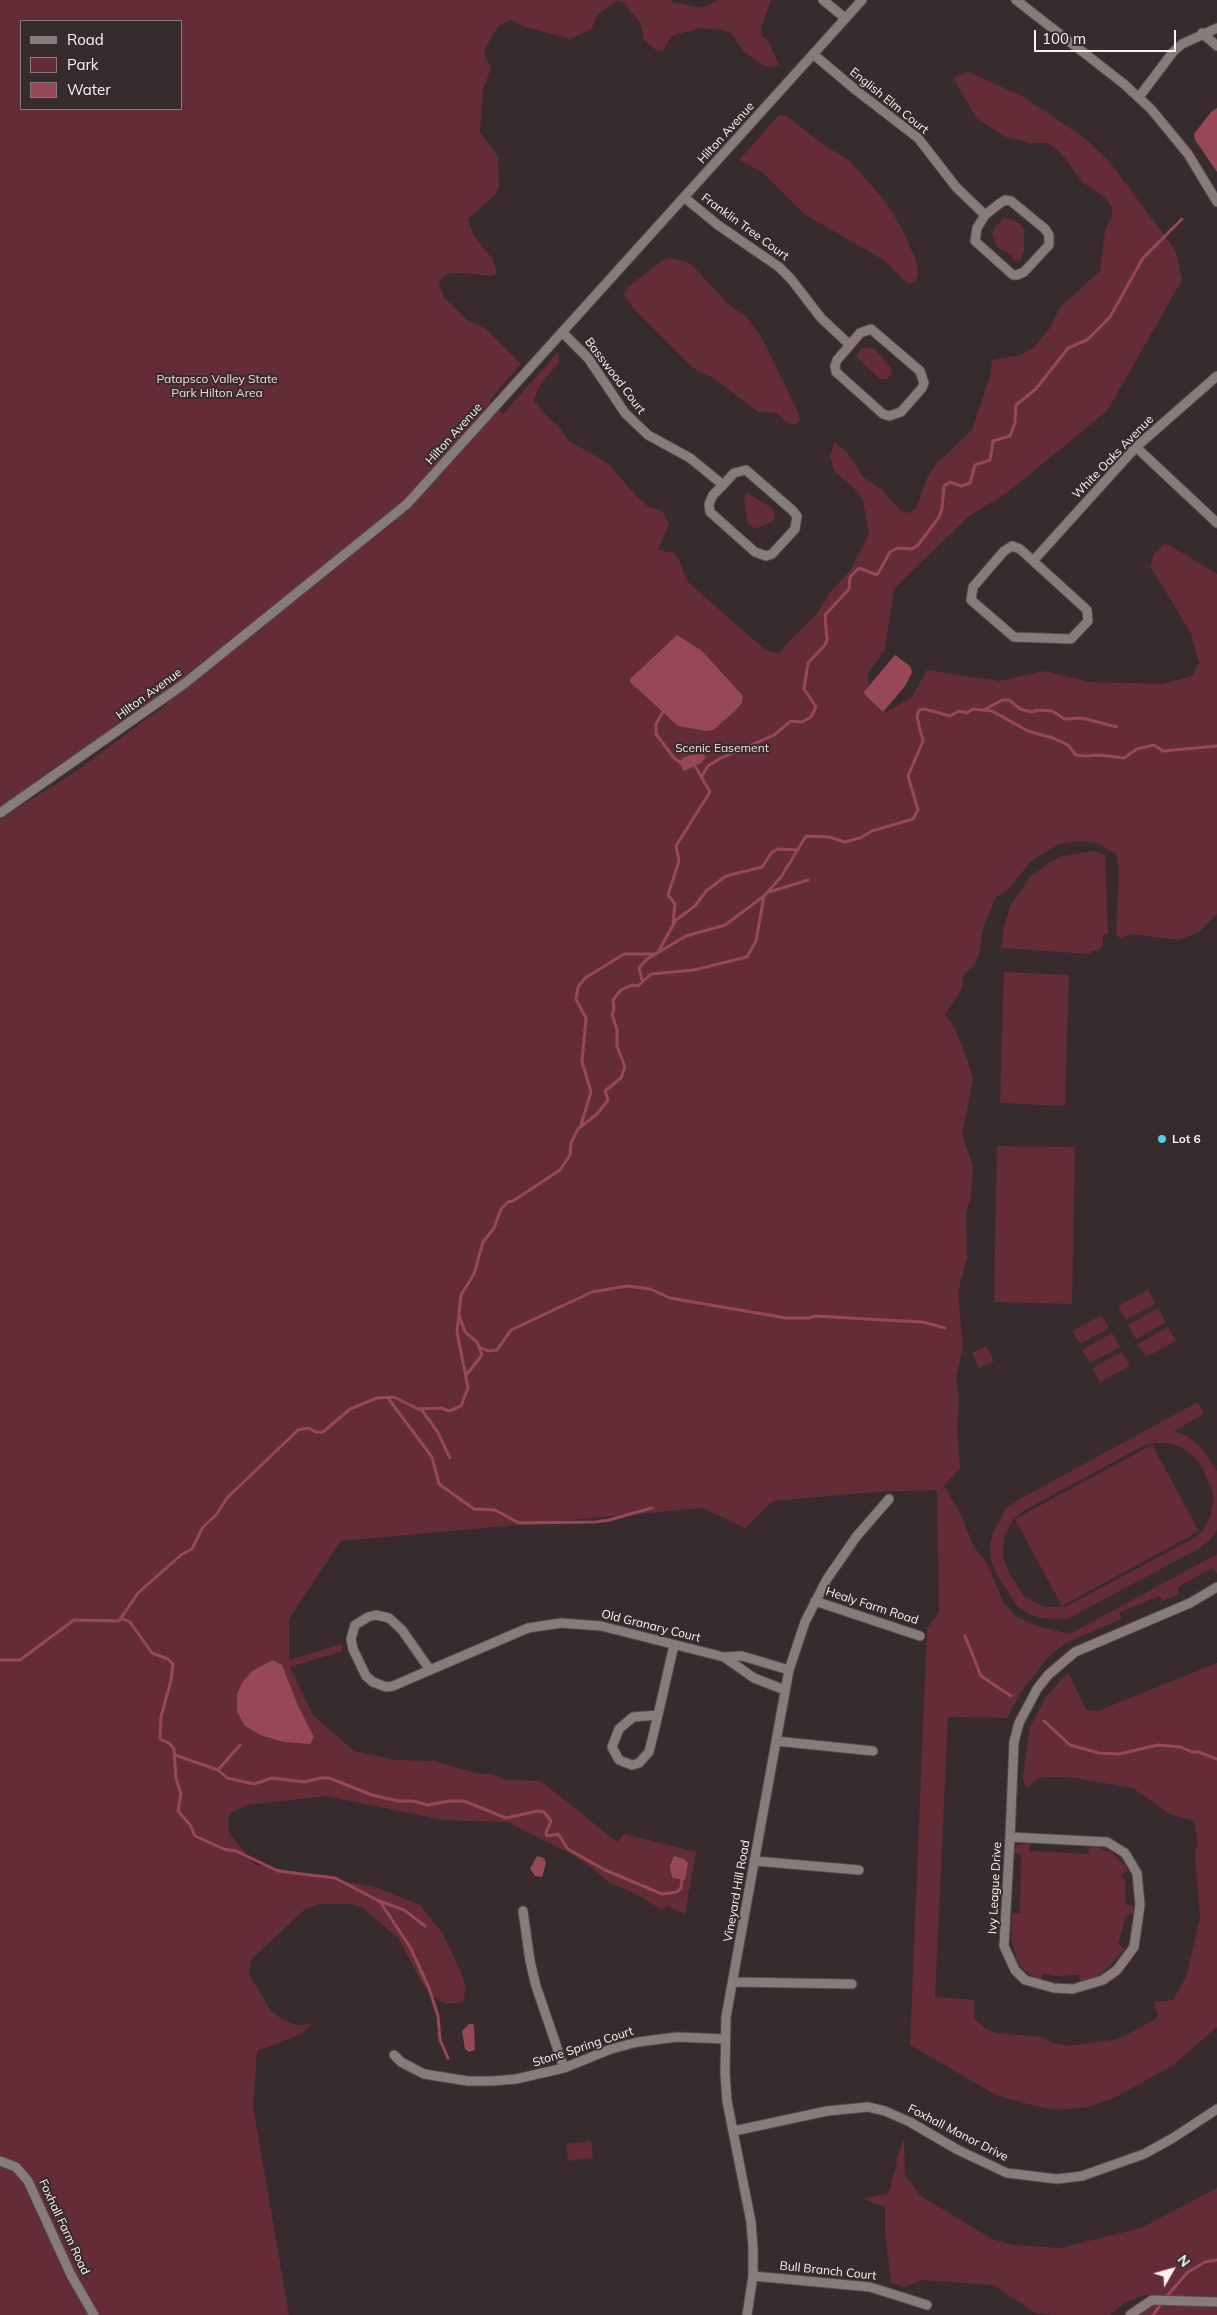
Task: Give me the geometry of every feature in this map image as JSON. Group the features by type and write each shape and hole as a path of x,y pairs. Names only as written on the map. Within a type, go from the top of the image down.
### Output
{"street":[{"path":"823,0 845,18"},
{"name":"Hilton Avenue","path":"0,813 184,684 364,538 394,517 685,198 862,0"},
{"path":"1016,0 1139,97 1188,154 1217,202"},
{"path":"1139,97 1173,52 1191,38 1217,28"},
{"path":"1202,33 1217,46"},
{"name":"English Elm Court","path":"814,54 857,91 918,138 956,187 985,215"},
{"name":"Franklin Tree Court","path":"685,198 718,225 792,278 821,318 850,345"},
{"path":"1005,200 1015,203 1045,229 1049,235 1049,246 1024,272 1017,276 1013,275 975,241 977,228 985,215 1005,200"},
{"path":"871,329 920,371 924,382 922,388 901,412 889,416 883,414 836,372 837,360 850,345 860,334 871,329"},
{"name":"Basswood Court","path":"562,332 588,358 616,400 635,424 648,435 700,464 723,485"},
{"name":"White Oaks Avenue","path":"1033,561 1136,447 1217,376"},
{"path":"1136,447 1217,523"},
{"path":"746,470 797,516 798,523 795,529 772,554 766,556 755,552 710,512 709,504 713,495 723,485 734,473 746,470"},
{"path":"1015,547 1033,561 1087,610 1088,620 1071,639 1014,637 971,600 973,588 1006,549 1015,547"},
{"name":"Vineyard Hill Road","path":"747,2315 753,2276 751,2222 727,2101 726,2016 789,1670 815,1601 840,1558 888,1499"},
{"name":"Ivy League Drive","path":"1010,1837 1107,1842 1125,1853 1132,1862 1140,1886 1138,1930 1134,1947 1122,1964 1103,1980 1073,1989 1054,1988 1025,1980 1015,1970 1004,1946 1014,1742 1026,1707 1048,1675 1075,1652 1190,1603 1217,1587"},
{"name":"Healy Farm Road","path":"815,1601 920,1636"},
{"name":"Old Granary Court","path":"430,1670 402,1630 389,1618 376,1615 368,1616 356,1625 351,1639 353,1649 366,1676 373,1682 386,1687 393,1686 528,1628 561,1623 601,1626 724,1657 742,1656 789,1670"},
{"path":"658,1714 633,1717 619,1729 612,1747 619,1760 632,1765 644,1759 649,1752 658,1714 674,1645"},
{"name":"Old Granary Court","path":"724,1657 754,1678 784,1690"},
{"path":"776,1741 872,1752"},
{"path":"755,1861 859,1870"},
{"path":"523,1911 530,1961 536,1986 564,2068"},
{"path":"733,1982 852,1984"},
{"name":"Stone Spring Court","path":"394,2055 401,2062 424,2074 468,2081 516,2079 564,2068 611,2049 638,2042 677,2037 726,2039"},
{"name":"Foxhall Manor Drive","path":"734,2131 827,2111 868,2107 885,2111 910,2122 975,2159 1007,2173 1057,2179 1082,2176 1144,2154 1173,2138 1217,2108"},
{"name":"Foxhall Farm Road","path":"0,2161 16,2167 28,2181 71,2275 94,2315"},
{"name":"Bull Branch Court","path":"753,2276 870,2288 926,2305"},
{"path":"1130,2315 1145,2303 1159,2299 1217,2302"}],"green space":[{"path":"0,0 671,0 671,2 702,8 718,0 771,0 761,28 762,36 768,41 779,65 772,67 764,66 744,52 730,32 723,30 700,28 671,36 664,50 657,51 644,40 641,24 624,3 617,1 598,14 592,28 571,39 525,27 511,20 498,26 484,54 491,68 483,90 480,132 498,157 499,184 497,193 468,219 473,234 493,260 497,274 490,276 451,273 443,277 439,283 444,298 467,320 486,329 521,364 489,401 503,414 558,352 559,362 539,387 534,401 559,427 569,441 608,463 636,496 648,506 662,511 669,524 658,550 673,553 678,558 687,581 766,650 773,652 780,653 790,640 817,614 830,592 850,571 869,534 863,500 853,487 835,472 830,457 834,442 846,451 863,477 881,489 901,511 909,513 916,509 927,478 935,465 972,430 990,376 992,360 1021,355 1034,347 1050,328 1060,307 1100,271 1105,230 1112,216 1112,207 1102,195 1082,182 1064,157 1053,146 1046,143 1031,143 1006,137 977,119 953,78 968,72 1024,97 1087,140 1109,161 1176,251 1182,280 1107,411 1008,492 968,517 894,589 885,650 868,673 869,688 885,713 912,697 927,670 1000,681 1044,671 1089,682 1162,684 1192,676 1199,663 1191,633 1150,566 1155,552 1166,543 1217,574 1217,914 1199,932 1179,940 1130,934 1120,939 1116,933 1119,871 1116,854 1097,843 1081,841 1059,844 1030,862 1009,889 996,897 982,931 980,950 975,965 964,974 961,990 945,1014 954,1027 968,1061 973,1080 962,1135 973,1166 971,1196 966,1213 967,1258 958,1292 963,1347 956,1378 959,1397 957,1428 960,1468 944,1486 960,1513 974,1547 987,1563 1004,1604 1016,1616 1034,1625 1070,1634 1217,1554 1217,1573 1212,1568 1178,1587 1179,1594 1163,1601 1159,1596 1120,1612 1121,1619 1066,1643 1048,1657 1021,1692 1007,1718 948,1717 935,1997 974,2000 974,2018 986,2029 997,2033 1042,2037 1052,2043 1068,2046 1118,2039 1158,2016 1154,2002 1173,2000 1186,1977 1200,1919 1195,1852 1198,1844 1194,1821 1169,1814 1133,1788 1069,1777 1043,1777 1028,1787 1025,1785 1023,1777 1030,1727 1045,1698 1068,1672 1086,1710 1098,1711 1217,1663 1217,2027 1173,2065 1118,2096 1088,2107 1058,2110 1035,2106 996,2095 910,2045 927,1628 939,1612 937,1490 874,1492 773,1501 745,1528 703,1508 341,1541 289,1619 289,1660 341,1644 343,1651 290,1667 313,1715 354,1751 396,1760 434,1761 476,1773 494,1775 506,1780 541,1781 617,1842 624,1834 696,1852 685,1914 667,1906 662,1910 634,1893 610,1883 587,1864 566,1851 507,1822 443,1820 326,1796 246,1805 231,1813 228,1819 229,1833 254,1864 378,1888 420,1905 443,1934 461,1973 466,1988 463,2002 445,2004 431,1995 422,1983 399,1939 363,1908 349,1904 319,1904 304,1910 251,1960 249,1974 271,2011 283,2020 297,2025 312,2024 301,2034 257,2051 253,2106 289,2315 0,2315 0,819 76,771 167,704 165,702 0,818"},
{"path":"779,115 787,116 821,143 849,160 884,200 900,225 916,260 918,275 915,282 907,283 885,261 804,214 762,172 739,160"},
{"path":"1005,217 1019,223 1024,229 1024,252 1020,260 1015,261 1011,254 998,248 992,234 995,227"},
{"path":"671,258 687,262 693,266 728,304 746,317 761,336 798,412 800,420 795,425 787,423 777,413 758,412 715,379 693,368 633,308 624,294 628,287 663,260"},
{"path":"868,347 875,349 890,367 892,374 887,379 880,379 856,357 861,349"},
{"path":"746,492 772,508 775,515 772,522 754,529 748,524 744,499"},
{"path":"1095,851 1105,855 1108,934 1103,936 1103,946 1098,951 1091,951 1091,954 1001,948 1004,927 1011,904 1030,877 1062,856"},
{"path":"1004,972 1069,975 1065,1106 1000,1103"},
{"path":"997,1146 1075,1147 1072,1304 994,1302"},
{"path":"1148,1290 1155,1304 1126,1320 1118,1306"},
{"path":"1158,1308 1166,1322 1136,1339 1128,1325"},
{"path":"1102,1315 1109,1328 1080,1344 1072,1331"},
{"path":"1168,1327 1176,1341 1146,1357 1138,1344"},
{"path":"1112,1333 1120,1347 1090,1363 1082,1350"},
{"path":"986,1346 994,1361 979,1368 972,1353"},
{"path":"1122,1352 1130,1366 1100,1382 1092,1368"},
{"path":"1198,1402 1204,1414 1174,1431 1187,1436 1201,1447 1217,1471 1217,1530 1211,1539 1200,1548 1067,1619 1041,1618 1029,1614 1017,1606 998,1576 991,1560 990,1545 993,1533 1005,1510 1018,1500","holes":["1154,1443 1167,1443 1181,1447 1193,1455 1202,1467 1212,1490 1214,1500 1209,1521 1202,1531 1194,1538 1065,1607 1044,1607 1025,1597 1008,1571 1003,1557 1004,1536 1014,1519 1025,1510 1143,1446"]},
{"path":"1152,1445 1199,1531 1062,1606 1015,1519"},
{"path":"1029,1844 1029,1851 1088,1854 1089,1846 1098,1847 1112,1853 1125,1865 1128,1871 1121,1875 1125,1881 1126,1905 1133,1906 1133,1914 1126,1915 1118,1944 1125,1948 1123,1952 1100,1975 1080,1982 1079,1975 1056,1976 1043,1974 1041,1980 1024,1970 1017,1960 1011,1938 1012,1913 1020,1913 1021,1854 1014,1853 1017,1845"},
{"path":"904,2138 905,2175 921,2196 992,2239 1013,2245 1060,2248 1141,2228 1217,2188 1217,2299 1145,2295 1126,2302 1110,2315 1052,2315 1035,2313 994,2285 923,2280 904,2287 891,2283 885,2232 885,2207 863,2199 889,2193"},
{"path":"591,2141 593,2158 568,2161 566,2144"},
{"path":"1152,2305 1217,2306 1217,2315 1136,2315"}],"water":[{"path":"1217,108 1217,172 1195,140 1194,134 1211,112"},
{"path":"677,635 702,651 743,696 742,703 713,730 706,731 678,726 630,682 630,679"},
{"path":"895,655 910,666 912,672 906,685 883,712 863,693"},
{"path":"702,754 706,757 701,763 684,771 679,763 683,758"},
{"path":"273,1660 282,1665 298,1706 314,1737 310,1744 284,1742 260,1735 245,1726 237,1712 237,1694 242,1683 252,1671"},
{"path":"537,1856 544,1858 546,1863 542,1877 535,1876 530,1869"},
{"path":"674,1856 684,1859 688,1863 685,1880 673,1878 671,1874 670,1865"},
{"path":"469,2024 473,2024 474,2028 475,2050 469,2052 465,2049 462,2031"}],"waterway":[{"path":"702,776 708,766 719,759 774,735 791,721 802,722 811,717 816,707 804,689 808,663 825,645 827,640 825,615 849,589 850,577 859,568 877,575 890,552 898,548 912,549 918,545 939,517 942,509 944,486 950,482 961,486 970,483 975,465 990,460 993,441 1010,436 1015,423 1016,405 1036,389 1068,348 1087,340 1110,317 1143,258 1182,219"},
{"path":"984,710 1002,700 1009,700 1020,709 1032,712 1038,710 1052,711 1065,719 1082,718 1117,727"},
{"path":"0,1660 20,1660 74,1620 119,1621 138,1593 181,1555 192,1549 203,1527 216,1515 227,1498 298,1430 308,1428 316,1432 323,1432 350,1409 377,1398 394,1397 418,1409 441,1408 449,1411 461,1406 468,1388 457,1332 461,1295 474,1274 483,1242 494,1228 501,1209 508,1202 513,1201 560,1170 570,1155 571,1143 578,1129 597,1114 608,1100 605,1091 621,1078 625,1067 617,1046 617,1030 612,1014 614,1010 613,1000 621,990 632,985 638,986 651,974 694,970 747,957 756,941 764,896 781,877 806,836 829,837 845,842 860,838 872,831 913,819 918,810 908,776 923,741 917,717 919,710 925,709 950,716 959,711 967,713 973,709 992,711 1028,731 1053,738 1068,745 1076,755 1124,758 1137,749 1154,745 1163,751 1217,746"},
{"path":"663,712 656,724 656,734 674,758 680,762"},
{"path":"703,754 705,744"},
{"path":"673,923 675,904 668,895 679,861 676,846 710,792 695,766"},
{"path":"658,952 676,920 695,906 706,891 726,876 762,867 772,852 778,849 798,850"},
{"path":"769,892 808,880"},
{"path":"642,980 639,968 647,959 686,936 725,925 764,896"},
{"path":"581,1125 591,1092 582,1062 586,1018 576,999 578,987 585,978 624,954 656,954"},
{"path":"479,1347 488,1351 497,1350 511,1330 592,1292 627,1286 650,1289 670,1298 786,1318 809,1318 815,1316 923,1322 945,1328"},
{"path":"459,1315 465,1332 477,1342 482,1355 467,1374"},
{"path":"388,1398 432,1457 439,1484 474,1509 495,1510 519,1523 595,1522 652,1508"},
{"path":"421,1409 437,1431 450,1458"},
{"path":"121,1618 130,1622 152,1653 168,1659 173,1664 171,1680 161,1717 160,1739 169,1743 174,1749 176,1778 181,1794 178,1811 190,1825 195,1836 224,1849 236,1851 278,1871 335,1878 379,1901 404,1910 425,1926"},
{"path":"965,1636 981,1676 1011,1696"},
{"path":"1044,1721 1070,1745 1099,1753 1119,1754 1158,1745 1181,1747 1217,1759"},
{"path":"218,1770 240,1745"},
{"path":"175,1755 218,1770 227,1778 254,1784 272,1778 304,1782 329,1778 372,1795 398,1801 413,1801 428,1805 450,1801 464,1801 506,1818 538,1811 544,1812 551,1821 546,1833 547,1836 558,1834 568,1849 605,1870 662,1894 677,1892 681,1888 682,1880"},
{"path":"381,1903 410,1947 429,1988 438,2016 440,2040 448,2058"},
{"path":"1166,2297 1188,2272 1205,2262 1217,2260"},
{"path":"1153,2315 1162,2303"}],"place":[{"name":"Lot 6","path":"1162,1139"}],"park label":[{"name":"Patapsco Valley State Park Hilton Area","path":"217,386"},
{"name":"Scenic Easement","path":"722,748"}]}
